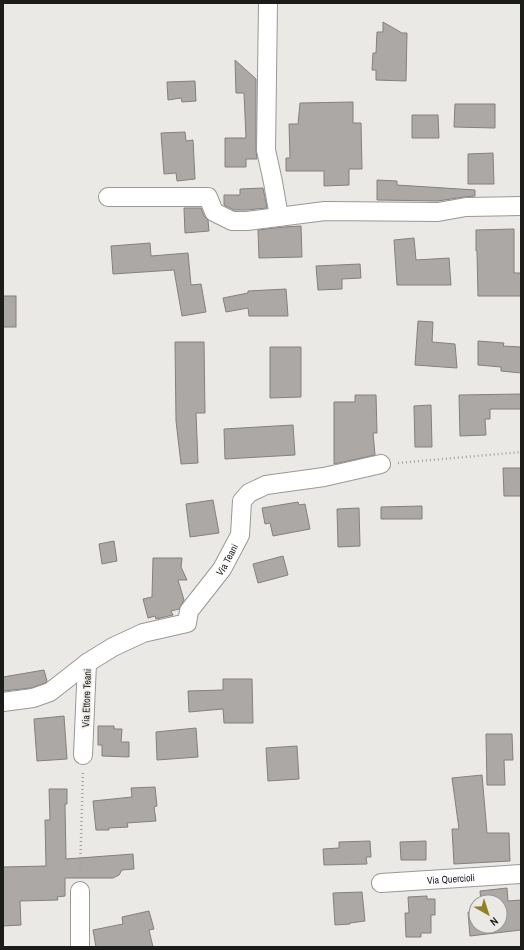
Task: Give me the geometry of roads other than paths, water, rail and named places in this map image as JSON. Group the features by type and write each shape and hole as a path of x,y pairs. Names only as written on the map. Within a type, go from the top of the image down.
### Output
{"street":[{"path":"268,3 266,150 279,217"},
{"path":"108,196 208,197 214,212 232,221 247,221 325,211 438,212 466,207 514,206"},
{"name":"Via Teani","path":"87,664 92,659 112,647 143,633 187,623 189,611 222,569 240,535 242,501 248,493 266,485 324,477 381,464"},
{"name":"Via Ettore Teani","path":"3,702 33,698 50,692 87,664"},
{"name":"Via Ettore Teani","path":"83,755 87,664"},
{"name":"Via Quercioli","path":"381,883 521,874"},
{"path":"80,891 80,947"}]}
